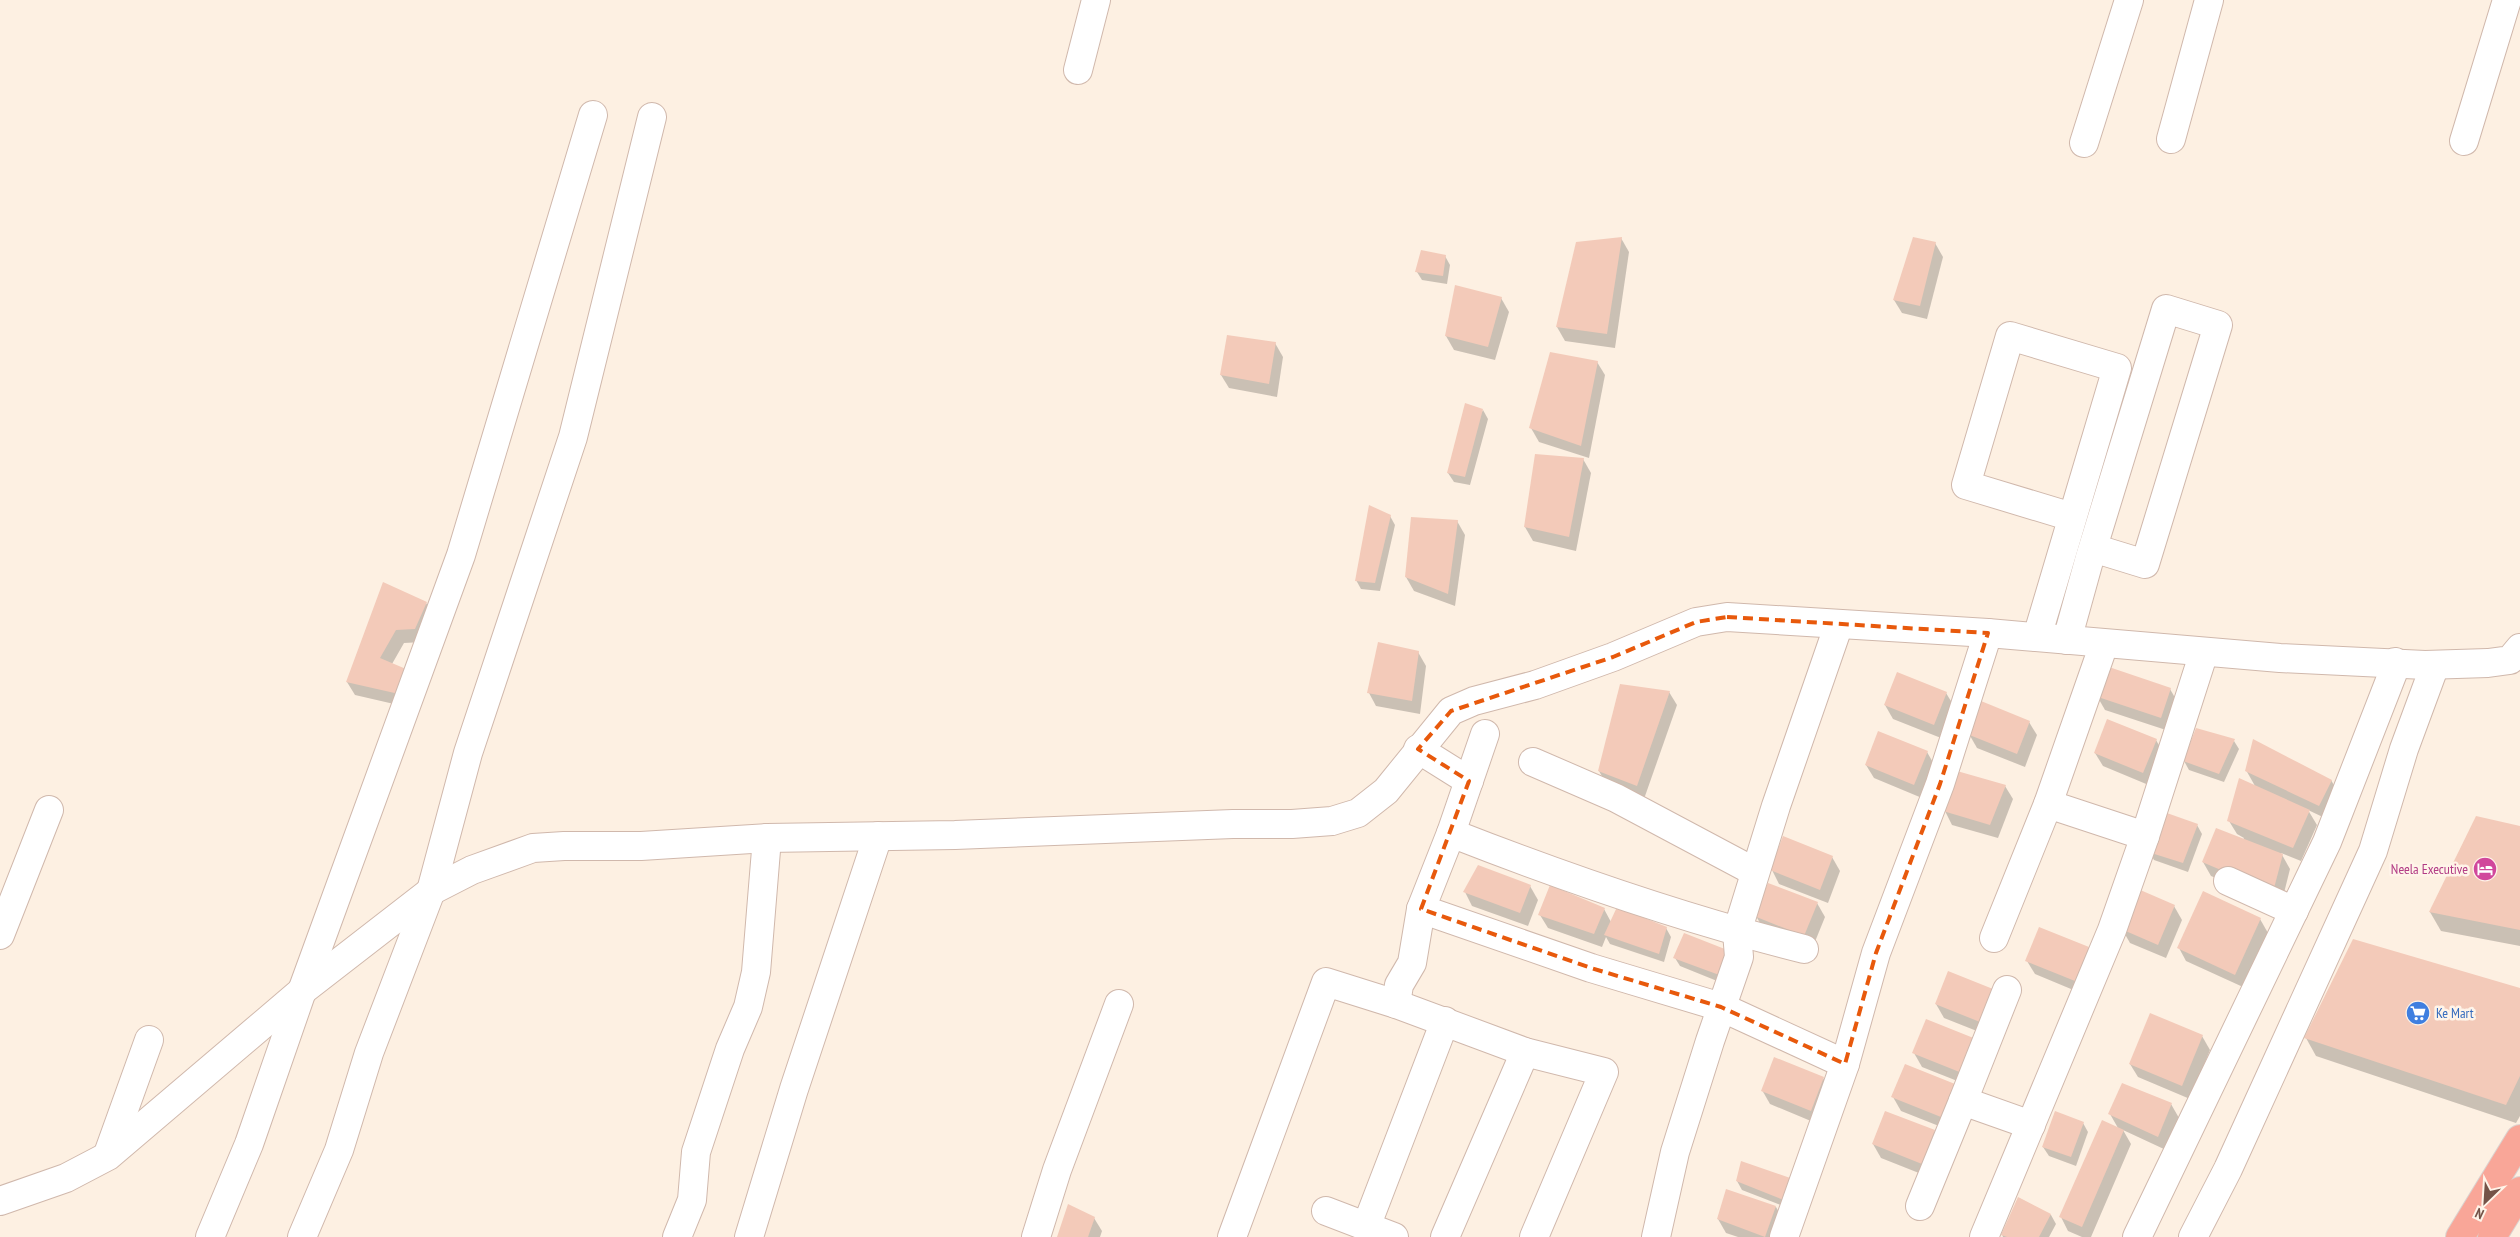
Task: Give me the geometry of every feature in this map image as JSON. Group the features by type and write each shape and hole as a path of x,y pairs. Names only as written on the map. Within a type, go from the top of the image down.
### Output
{"highway":[{"path":"2460,1237 2520,1139"},
{"path":"2492,1237 2520,1191"}],"street":[{"path":"1078,70 1096,0"},
{"path":"2084,143 2129,0"},
{"path":"2170,139 2209,0"},
{"path":"2464,141 2507,0"},
{"path":"210,1237 250,1144 302,991 461,555 594,115"},
{"path":"302,1237 339,1150 369,1053 430,891 468,753 572,437 652,117"},
{"path":"2067,640 2093,548 2166,309 2218,325 2145,564 2093,548"},
{"path":"2036,637 2117,368 2010,336 1966,485 2072,517"},
{"path":"0,1201 66,1178 108,1156 302,991 430,891 472,870 533,848 641,846 767,838 1058,832 1332,821 1358,813 1386,790 1451,711 1474,701 1535,685 1613,657 1696,622 1726,617 1988,633 2280,658 2435,665 2488,664 2510,660 2520,648"},
{"path":"1656,1237 1675,1152 1721,1007 1740,957 1737,932 1755,872 1776,806 1840,624"},
{"path":"1784,1237 1845,1064 1876,953 1940,784 1988,633"},
{"path":"1994,938 2048,804 2104,644"},
{"path":"1984,1237 2112,930 2145,836 2204,652"},
{"path":"2137,1237 2327,842 2394,670 2395,662"},
{"path":"2192,1237 2228,1168 2373,851 2404,749 2435,665"},
{"path":"1396,1004 1399,985 1412,963 1422,909 1486,734"},
{"path":"1418,749 1469,781"},
{"path":"1533,762 1616,798 1755,872"},
{"path":"2048,804 2145,836"},
{"path":"0,935 49,810"},
{"path":"1451,833 1526,863 1737,932 1804,949"},
{"path":"749,1237 794,1089 878,836"},
{"path":"677,1237 692,1200 696,1152 730,1048 748,1007 756,972 767,838"},
{"path":"2228,881 2294,912"},
{"path":"1422,909 1590,968 1721,1007 1845,1064"},
{"path":"1232,1237 1326,982 1445,1021 1525,1052 1604,1072 1534,1237"},
{"path":"1920,1206 2007,990"},
{"path":"1036,1237 1058,1170 1119,1004"},
{"path":"1366,1227 1445,1021"},
{"path":"108,1156 149,1040"},
{"path":"1445,1237 1525,1052"},
{"path":"1963,1100 2031,1125"},
{"path":"1326,1212 1394,1237"}],"highlighted area":[{"path":"1727,617 1988,633 1940,784 1876,953 1845,1064 1721,1007 1591,968 1421,909 1469,781 1418,749 1451,711 1613,657 1696,622"}],"building":[{"path":"1622,237 1607,334 1556,327 1576,242"},
{"path":"1913,237 1936,242 1920,306 1893,300"},
{"path":"1421,250 1446,255 1443,276 1415,272"},
{"path":"1455,285 1502,297 1488,347 1445,336"},
{"path":"1227,335 1276,342 1269,384 1220,375"},
{"path":"1550,352 1598,361 1581,446 1529,428"},
{"path":"1465,403 1483,409 1465,477 1447,473"},
{"path":"1535,454 1584,458 1569,537 1524,527"},
{"path":"1369,505 1391,515 1375,583 1355,581"},
{"path":"1411,517 1458,520 1448,594 1405,577"},
{"path":"383,582 427,602 415,629 396,630 380,658 406,669 399,694 346,682"},
{"path":"1378,642 1419,651 1412,701 1367,693"},
{"path":"2106,666 2171,688 2161,718 2095,696"},
{"path":"1897,672 1947,692 1934,725 1884,705"},
{"path":"1620,684 1670,691 1637,786 1598,771"},
{"path":"1981,701 2030,721 2017,754 1967,734"},
{"path":"2107,719 2157,739 2143,773 2094,753"},
{"path":"2196,728 2235,739 2219,774 2183,761"},
{"path":"1878,731 1928,751 1914,785 1865,765"},
{"path":"2253,739 2332,780 2319,806 2245,771"},
{"path":"1957,771 2006,785 1990,825 1943,811"},
{"path":"2239,778 2310,810 2293,848 2227,821"},
{"path":"2164,812 2198,824 2183,863 2148,852"},
{"name":"Neela Executive","path":"2476,816 2520,826 2520,930 2429,912"},
{"path":"2216,828 2283,854 2273,892 2202,862"},
{"path":"1783,836 1833,856 1820,890 1770,870"},
{"path":"1478,865 1531,885 1520,913 1463,892"},
{"path":"1768,883 1818,902 1804,936 1754,916"},
{"path":"1550,885 1605,908 1594,934 1538,915"},
{"path":"2138,889 2175,905 2158,945 2121,929"},
{"path":"2203,891 2261,918 2235,975 2177,948"},
{"path":"1617,907 1667,927 1659,954 1604,935"},
{"path":"2039,927 2089,947 2075,981 2025,961"},
{"path":"1684,933 1735,953 1722,976 1673,958"},
{"name":"Ke Mart","path":"2353,939 2520,988 2520,1076 2506,1105 2304,1038"},
{"path":"1948,971 1998,991 1985,1024 1935,1004"},
{"path":"2150,1013 2203,1035 2182,1086 2129,1064"},
{"path":"1926,1019 1976,1039 1962,1073 1912,1053"},
{"path":"1774,1057 1824,1077 1811,1111 1761,1091"},
{"path":"1905,1064 1955,1084 1941,1117 1891,1097"},
{"path":"2122,1083 2172,1103 2158,1137 2108,1114"},
{"path":"1885,1111 1935,1130 1922,1164 1872,1144"},
{"path":"2055,1111 2084,1122 2071,1157 2042,1147"},
{"path":"2102,1120 2124,1130 2082,1227 2059,1217"},
{"path":"1741,1161 1796,1180 1786,1201 1736,1181"},
{"path":"1726,1189 1776,1206 1765,1237 1717,1219"},
{"path":"2018,1197 2051,1214 2039,1237 2007,1237 2001,1235"},
{"path":"1068,1204 1095,1217 1088,1237 1057,1237"}],"place":[{"name":"Neela Executive","path":"2485,869"},
{"name":"Ke Mart","path":"2418,1013"}]}
